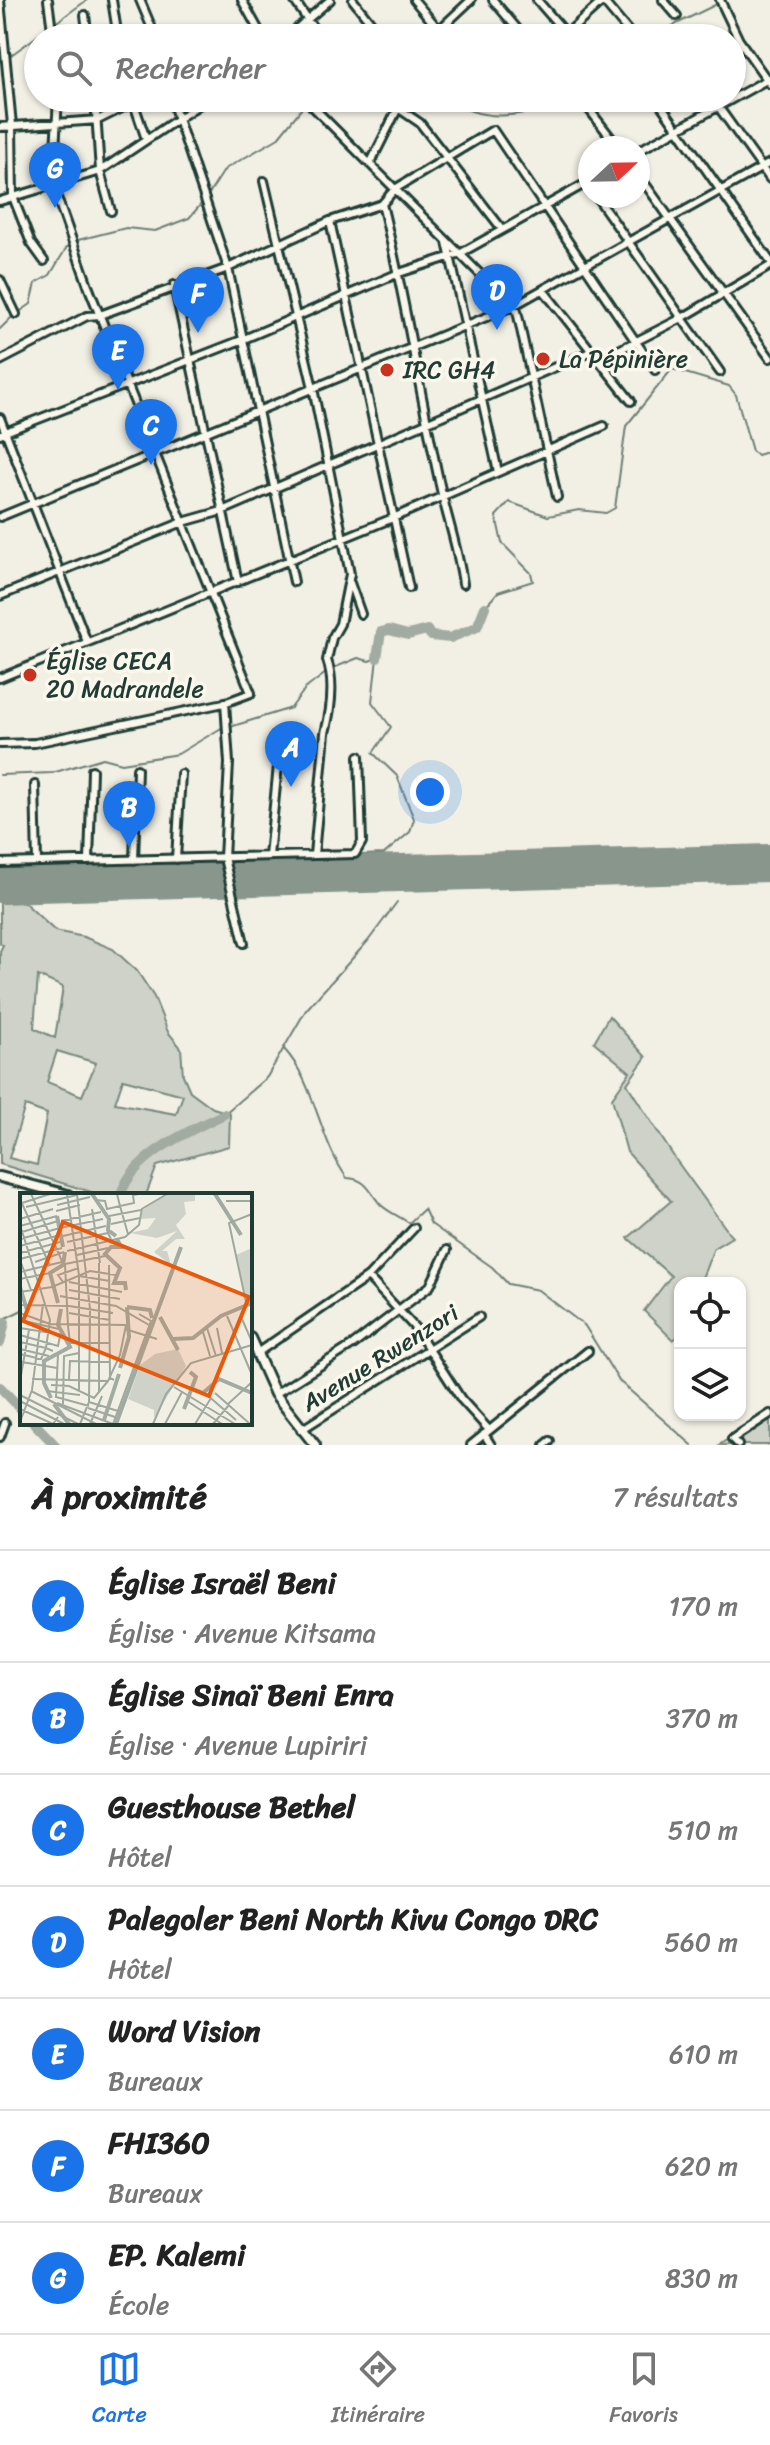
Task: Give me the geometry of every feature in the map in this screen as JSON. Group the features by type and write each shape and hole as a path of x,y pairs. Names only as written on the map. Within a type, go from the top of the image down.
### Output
{"highway":[{"path":"0,1177 60,1193"},
{"path":"252,1342 275,1394 315,1445"}],"street":[{"path":"0,0 12,125 13,197 31,243 44,261"},
{"path":"48,0 51,24"},
{"path":"112,0 116,24"},
{"path":"140,0 150,24"},
{"path":"242,0 255,24"},
{"path":"294,0 309,24"},
{"path":"302,24 330,0"},
{"path":"353,0 372,24"},
{"path":"414,0 434,24"},
{"path":"445,24 471,0"},
{"path":"493,0 513,24"},
{"path":"537,0 556,24"},
{"path":"579,24 603,0 622,24"},
{"path":"663,0 677,16"},
{"path":"721,1 732,24"},
{"path":"85,15 86,24"},
{"path":"746,49 769,80 746,92"},
{"path":"0,744 35,743 225,702 251,693 100,315 53,186 57,112"},
{"path":"97,112 100,171 111,211"},
{"path":"0,127 98,120 112,112"},
{"path":"137,112 146,139"},
{"path":"176,112 228,268 261,413 294,582"},
{"path":"0,201 100,171 188,112"},
{"path":"318,112 513,306 557,497"},
{"path":"370,164 396,112"},
{"path":"404,112 420,123 502,229"},
{"path":"591,112 610,136"},
{"path":"597,361 682,318 770,264 665,112"},
{"path":"650,144 708,112"},
{"path":"722,112 770,179"},
{"path":"0,361 87,316 100,315 174,285 228,268 330,221 382,204 395,189 493,130 586,269 639,341 655,370"},
{"path":"0,517 261,413 313,388 513,306 586,269 770,163"},
{"path":"264,181 313,388 350,583 361,614"},
{"path":"3,433 244,339 399,273 461,253 578,189"},
{"path":"650,191 770,358"},
{"path":"382,204 415,346 442,495 458,549 463,584"},
{"path":"604,208 720,372"},
{"path":"330,221 409,588"},
{"path":"446,239 498,472"},
{"path":"174,285 238,582"},
{"path":"1,286 16,314"},
{"path":"544,291 631,401"},
{"path":"0,596 183,522 222,511 327,463 590,352"},
{"path":"0,418 3,433 35,504 87,642"},
{"path":"0,678 393,518 604,426"},
{"path":"314,855 331,710 332,672 327,660 350,583"},
{"path":"225,702 229,763 224,858 244,943"},
{"path":"269,856 279,755"},
{"path":"0,863 349,856 358,852 362,842 359,756"},
{"path":"134,860 137,769"},
{"path":"89,861 92,770"},
{"path":"176,859 181,774"},
{"path":"35,785 37,862"},
{"path":"257,1353 368,1277 414,1228"},
{"path":"275,1394 353,1345 430,1286 447,1250"},
{"path":"368,1277 400,1309 487,1432 491,1445"},
{"name":"Avenue Rwenzori","path":"301,1430 479,1317"},
{"path":"471,1445 588,1351"},
{"path":"738,1445 732,1439 770,1414"},
{"path":"0,1437 5,1423"}],"shaded area":[{"path":"24,902 55,931 84,937 113,949 137,971 154,997 168,1032 181,1048 183,1075 190,1091 213,1108 230,1113 229,1146 157,1166 147,1193 94,1193 0,1164 0,951 3,945 0,943 0,903","holes":["38,976 63,987 55,1038 34,1028","57,1051 96,1063 82,1096 47,1082","123,1079 183,1095 176,1114 115,1103","25,1106 47,1114 37,1165 9,1158"]},
{"path":"609,1016 646,1057 627,1084 676,1160 732,1237 714,1248 702,1277 674,1277 673,1340 644,1311 671,1276 628,1238 671,1201 627,1152 612,1098 630,1072 594,1042"},
{"path":"770,1411 770,1445 719,1445"}],"waterway":[{"path":"54,24 87,0"},
{"path":"676,24 719,3"},
{"path":"7,58 24,46"},
{"path":"207,197 225,169 277,139 299,112"},
{"path":"474,112 492,115 528,112"},
{"path":"18,313 31,304 36,283 50,275 70,242 126,228 155,231 189,218 203,202"},
{"path":"0,329 13,316"},
{"path":"485,607 498,592 533,581 531,573 502,543 496,516 509,502 548,516 579,510 606,513 615,508 626,426 672,369 729,386 736,395 752,451 757,455 770,451"},
{"path":"377,658 381,632 389,630 408,635 427,630 431,636 450,638 477,627 485,607"},
{"path":"230,727 291,708 305,689 331,669 358,658 369,661 377,658 372,702 391,727 373,753 397,776 414,819 410,832 384,854 281,859"},
{"path":"0,775 52,773 103,758 122,763 178,754 223,727"},
{"path":"0,866 215,861"},
{"path":"224,1114 267,1077 306,1010 368,941 397,902"},
{"path":"284,1049 303,1078 330,1146 347,1178 364,1184 384,1208 409,1223 424,1209 431,1224 492,1267 508,1284 538,1290 585,1326 619,1381 692,1445"},
{"path":"122,1193 127,1181 149,1156 224,1114"},
{"path":"0,1321 20,1311"},
{"path":"0,1343 5,1322"},
{"path":"0,1387 20,1408"},
{"path":"36,1425 55,1445"}],"runway":[{"path":"0,884 770,863"}],"place":[{"name":"EP. Kalemi","path":"55,208"},
{"name":"Palegoler Beni North Kivu Congo DRC","path":"497,330"},
{"name":"FHI360","path":"198,333"},
{"name":"La Pépinière","path":"543,359"},
{"name":"IRC GH4","path":"387,370"},
{"name":"Word Vision","path":"118,390"},
{"name":"Guesthouse Bethel","path":"151,465"},
{"name":"Église CECA 20 Madrandele","path":"30,675"},
{"name":"Église Israël Beni","path":"291,787"},
{"name":"Église Sinaï Beni Enra","path":"129,847"}]}
